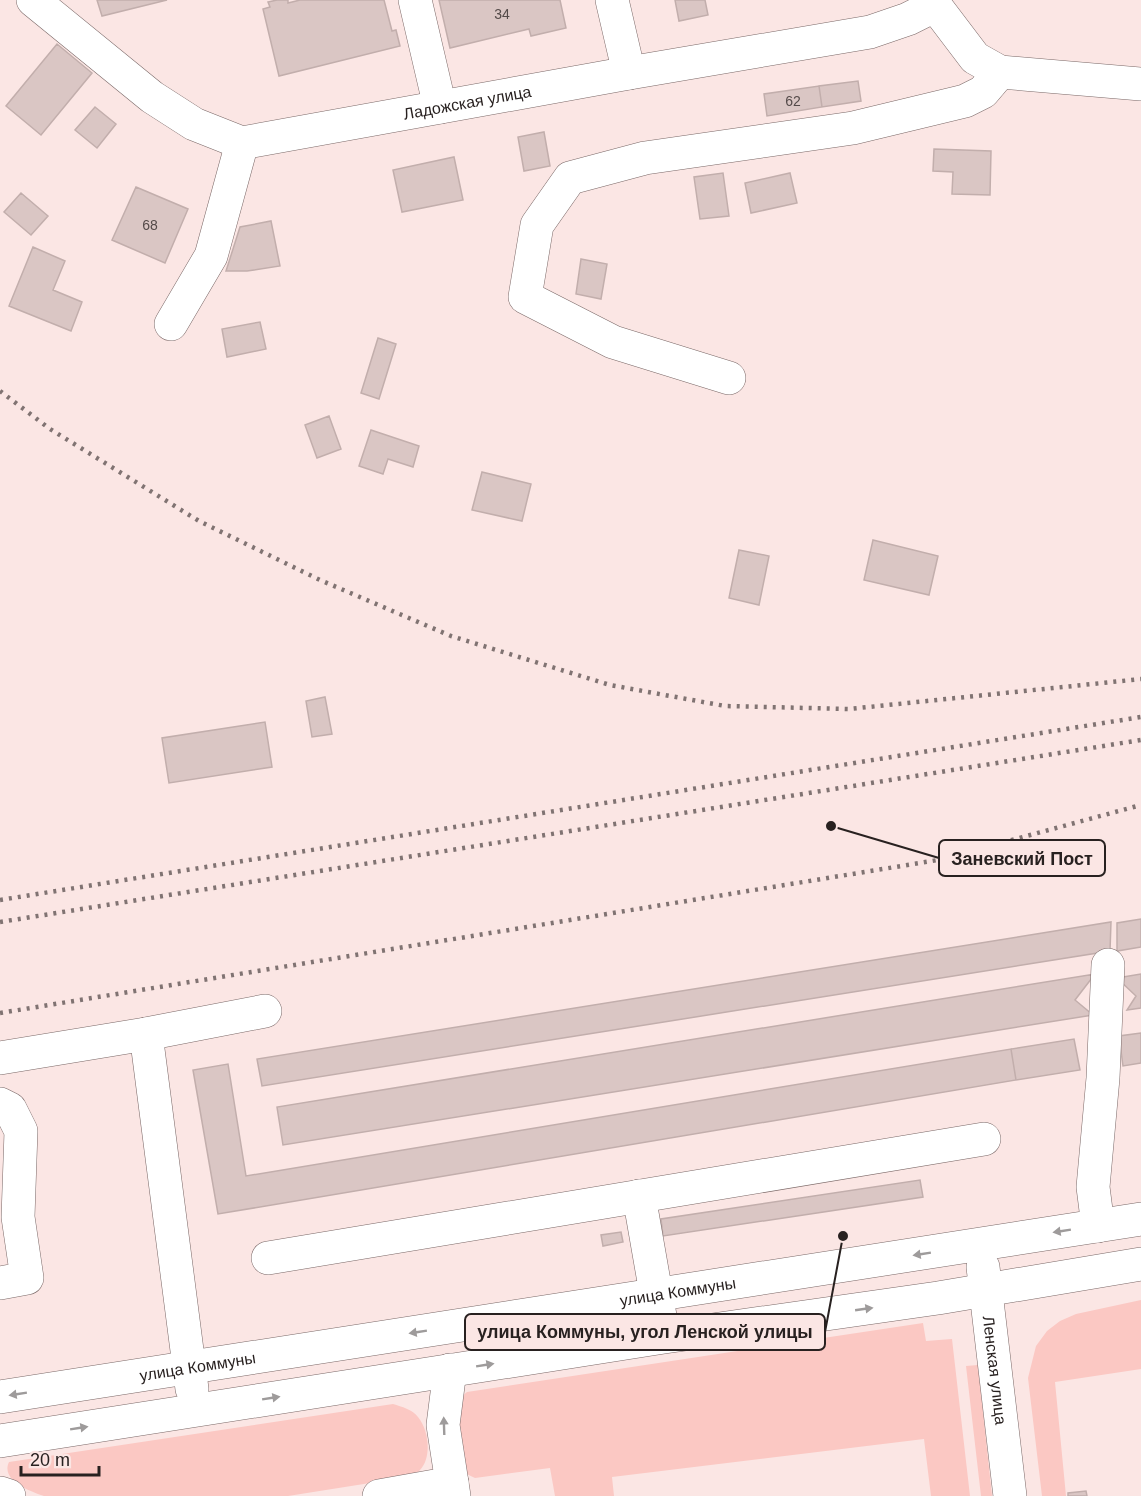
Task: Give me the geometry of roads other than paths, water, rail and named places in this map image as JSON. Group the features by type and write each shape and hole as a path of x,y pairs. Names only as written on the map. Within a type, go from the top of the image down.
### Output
{"street":[{"path":"33,0 152,97 194,124 242,143 211,256 171,324"},
{"path":"415,0 440,107"},
{"path":"612,0 629,73"},
{"path":"932,3 975,58 1000,72 1141,84"},
{"name":"Ладожская улица","path":"242,143 870,32 908,19 932,3"},
{"path":"729,378 613,342 525,297 537,225 570,178 645,158 853,128 965,101 983,92 1000,72"},
{"path":"1098,1226 1093,1187 1103,1078 1108,965"},
{"path":"0,1058 146,1034 265,1011"},
{"path":"146,1034 196,1410"},
{"path":"0,1104 10,1109 21,1131 18,1217 27,1278 0,1283"},
{"path":"268,1258 984,1139"},
{"path":"639,1196 664,1337"},
{"name":"улица Коммуны","path":"0,1397 1141,1219"},
{"name":"Ленская улица","path":"980,1245 1010,1496"},
{"path":"0,1441 664,1337 986,1290 1141,1264"},
{"path":"379,1496 453,1489 443,1425 450,1370"},
{"path":"0,1493 9,1496"}],"railway":[{"path":"0,391 50,429 199,521 320,580 451,636 610,685 725,706 849,709 1141,679"},
{"path":"0,900 1141,717"},
{"path":"0,922 1141,740"},
{"path":"0,1013 938,860 1141,805"}],"place":[{"name":"Заневский Пост","path":"831,826"},
{"name":"улица Коммуны, угол Ленской улицы","path":"843,1236"}]}
